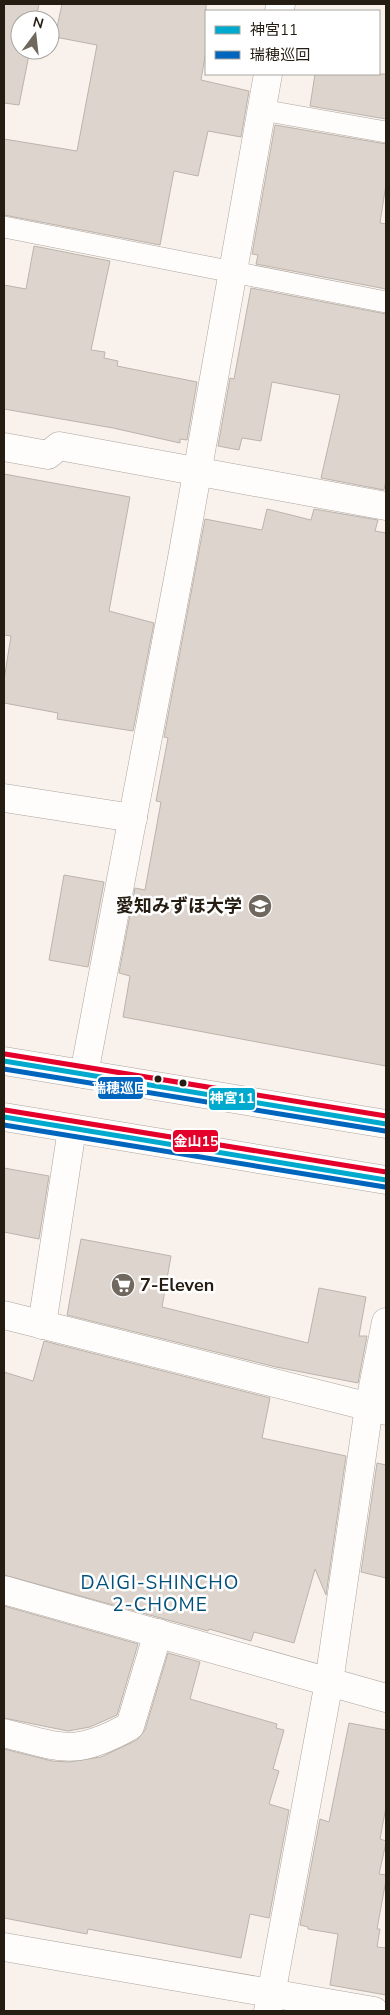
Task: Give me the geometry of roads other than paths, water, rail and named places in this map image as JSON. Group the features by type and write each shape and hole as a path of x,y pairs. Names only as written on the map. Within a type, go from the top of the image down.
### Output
{"street":[{"path":"84,1074 198,472 268,75"},
{"path":"4,447 48,455 58,446 386,506"},
{"path":"4,798 133,818"},
{"path":"4,1061 386,1124"},
{"path":"4,1117 386,1180"},
{"path":"42,1325 72,1129"},
{"path":"4,1315 378,1409"},
{"path":"270,2003 378,1409 386,1322"},
{"path":"4,1590 386,1698"},
{"path":"4,1733 60,1747 81,1747 104,1740 130,1726 158,1634"},
{"path":"4,1947 270,2003 374,2011"}],"lane":[{"path":"262,110 386,132"},
{"path":"4,227 233,274 386,302"}],"place":[{"name":"愛知みずほ大学","path":"260,906"},
{"name":"7-Eleven","path":"123,1285"}],"district":[{"name":"DAIGI-SHINCHO 2-CHOME","path":"160,1594"}]}
